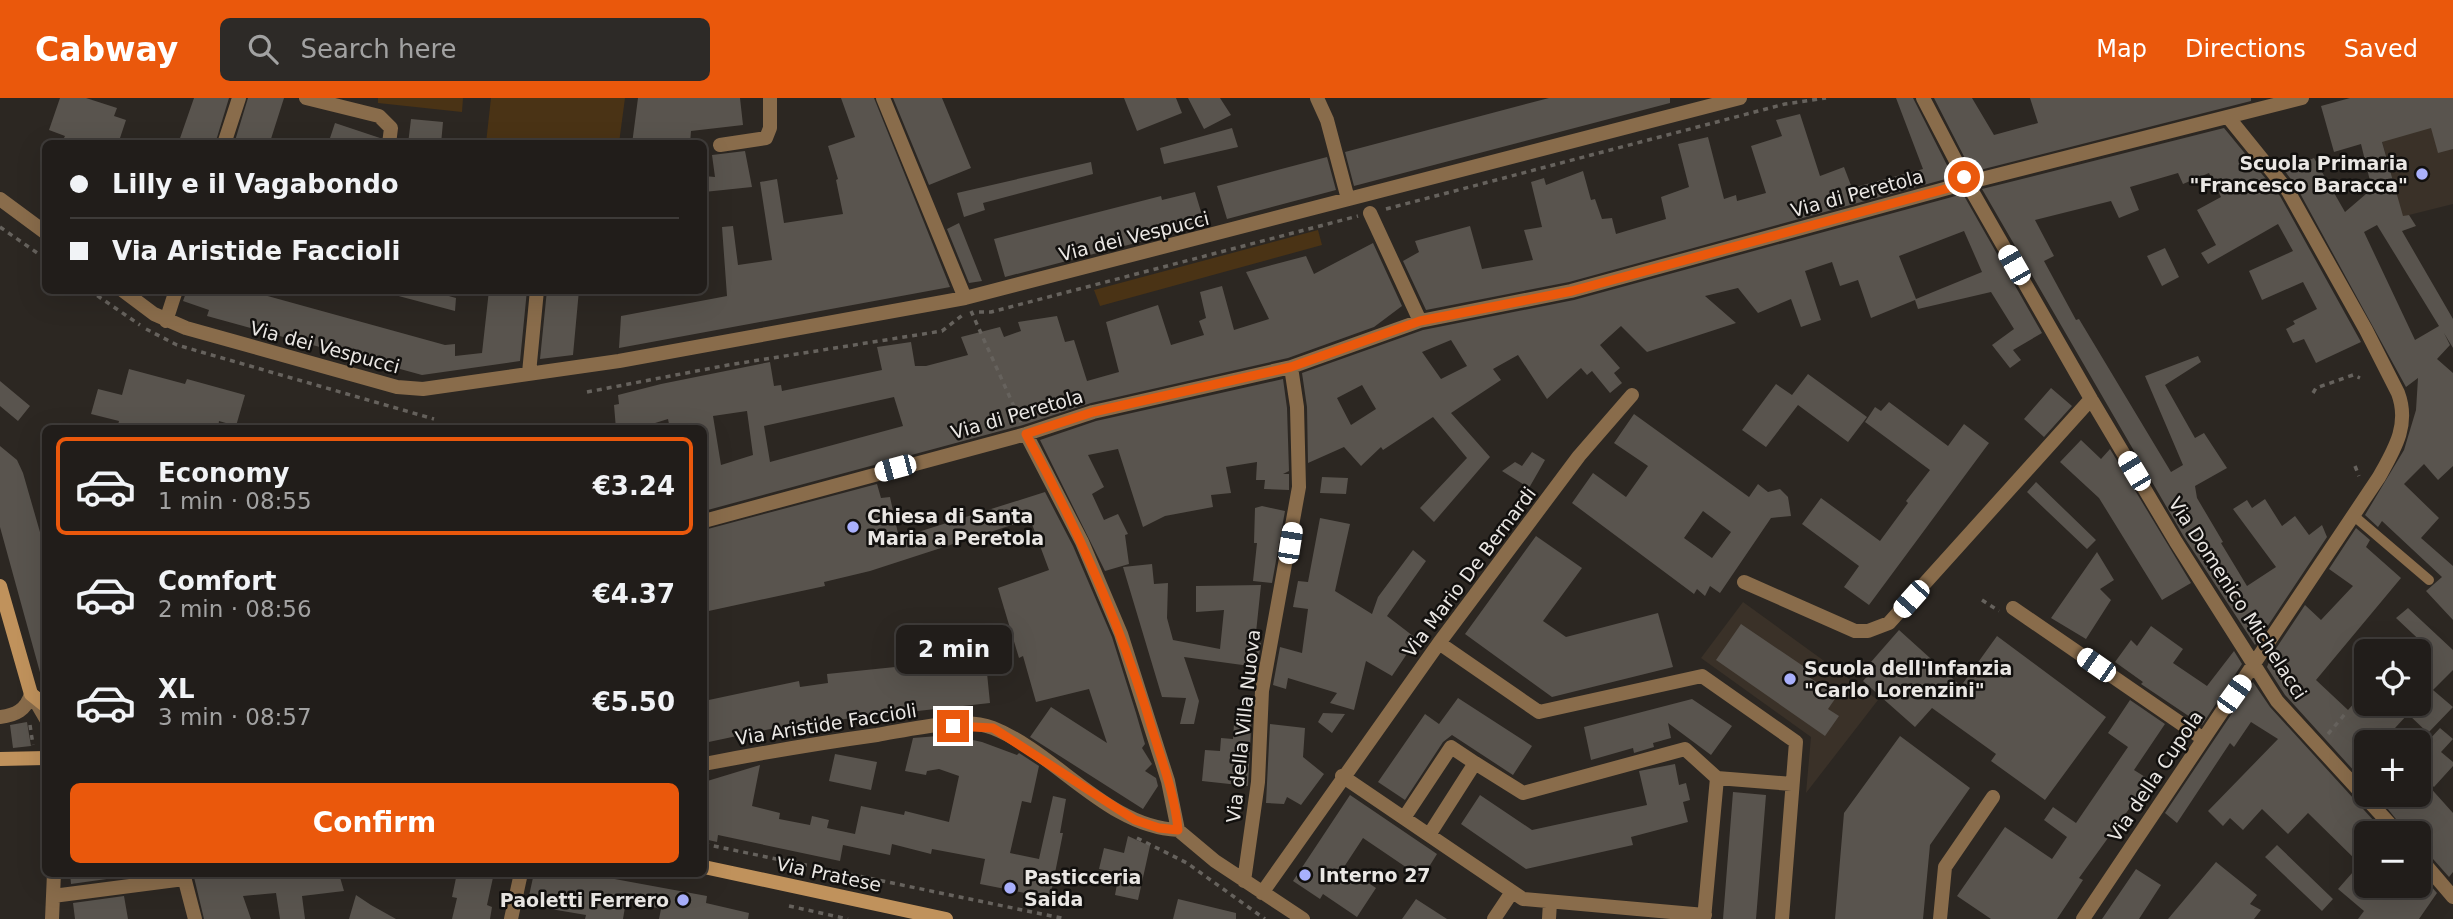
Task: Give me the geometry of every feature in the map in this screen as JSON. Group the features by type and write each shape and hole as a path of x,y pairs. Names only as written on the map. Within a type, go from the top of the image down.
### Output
{"main road":[{"path":"0,586 31,694 42,703"},
{"path":"0,759 40,758"},
{"name":"Via Pratese","path":"707,868 946,919"}],"street":[{"path":"225,140 239,98"},
{"path":"306,98 379,116 391,128 390,140"},
{"path":"720,145 766,138 770,128 771,98"},
{"path":"883,98 965,298"},
{"name":"Via dei Vespucci","path":"128,294 166,321 405,388 430,388 643,357 965,298 1740,98"},
{"name":"Via Domenico Michelacci","path":"1923,98 1967,183 2091,399 2176,542 2256,664 2277,701 2387,821"},
{"name":"Via di Peretola","path":"707,520 1026,434 1093,412 1291,367 1420,321 1572,291 1967,183 2302,98"},
{"path":"1320,102 1348,199"},
{"name":"Via della Cupola","path":"2083,919 2202,738 2256,664 2354,516 2398,441 2403,424 2402,406 2366,330 2288,191 2228,117"},
{"path":"0,199 42,230"},
{"path":"1370,213 1420,321"},
{"path":"166,321 175,294"},
{"path":"529,373 537,294"},
{"name":"Via della Villa Nuova","path":"1244,881 1258,782 1262,691 1299,487 1297,407 1291,367"},
{"name":"Via Mario De Bernardi","path":"1262,894 1342,776 1439,643 1579,456 1632,395"},
{"path":"1744,582 1855,631 1868,631 1889,623 2091,399"},
{"path":"1026,434 1082,542 1121,634 1168,781 1178,830 1262,894 1303,919"},
{"path":"2012,608 2202,738"},
{"path":"1439,643 1539,712 1702,676 1796,742 1782,919"},
{"path":"0,717 19,713 28,704 31,694"},
{"path":"31,694 42,712"},
{"name":"Via Aristide Faccioli","path":"707,764 935,726 983,726 993,728 1026,748 1135,820 1159,828 1178,830"},
{"path":"1404,818 1451,747 1523,793 1685,749 1717,778 1792,784"},
{"path":"1429,835 1475,763"},
{"path":"1342,776 1523,899 1704,917 1717,778"},
{"path":"1940,919 1945,867 1993,797"},
{"path":"2431,871 2453,897"},
{"path":"52,919 54,877"},
{"path":"53,895 176,877"},
{"path":"183,877 195,919"},
{"path":"511,919 520,877"},
{"path":"1494,919 1512,892"},
{"path":"1549,919 1550,902"}],"lane":[{"path":"2354,516 2429,580"}],"path":[{"path":"0,227 42,256"},
{"path":"972,312 1026,434"},
{"path":"2313,393 2316,388 2353,376 2360,378"},
{"path":"2319,745 2345,715"},
{"path":"21,721 29,719 40,758"},
{"path":"1131,836 1187,863 1265,919"},
{"path":"707,845 1066,919"},
{"path":"789,906 848,919"}],"shaded area":[{"path":"378,98 463,98 462,112 378,103"},
{"path":"491,98 625,98 619,140 486,140"},
{"name":"Scuola Primaria \"Francesco Baracca\"","path":"2370,98 2453,98 2453,204 2377,223 2397,195"},
{"path":"1318,230 1322,245 1100,306 1094,290"},
{"name":"Scuola dell'Infanzia \"Carlo Lorenzini\"","path":"1743,602 1878,700 1806,793 1811,737 1701,658"}],"building":[{"path":"60,98 86,98 117,108 114,116 126,120 119,140 63,140 65,136 49,130"},
{"path":"194,98 229,98 216,140 179,140"},
{"path":"248,98 284,98 271,140 235,140"},
{"path":"638,98 740,98 743,125 691,131 690,140 633,140"},
{"path":"841,98 874,98 950,287 619,348 621,316 727,296 722,227 733,226 738,265 772,260 760,182 777,179 784,223 843,214 836,180 838,179 828,146 855,137"},
{"path":"893,98 942,98 971,168 929,185"},
{"path":"1124,98 1176,98 1182,113 1137,131"},
{"path":"1188,98 1220,98 1231,115 1204,129"},
{"path":"1549,98 1670,98 1670,103 1354,186 1345,152"},
{"path":"1896,98 1913,98 1953,177 1569,282 1426,310 1403,261 1419,252 1415,241 1470,226 1482,269 1533,260 1524,230 1542,227 1531,182 1544,178 1546,185 1583,171 1591,200 1595,199 1602,219 1612,218 1616,234 1666,219 1661,197 1689,187 1678,144 1708,137 1724,199 1736,195 1737,201 1766,193 1751,146 1782,136 1776,120 1800,114 1820,176 1844,167 1852,188 1923,169"},
{"path":"1934,98 1972,98 1994,135 2038,123 2030,98 2251,98 2251,101 1972,172"},
{"path":"2350,98 2453,98 2453,149 2438,153 2431,128 2382,142 2403,216 2409,215 2416,226 2402,231 2453,319 2453,348 2444,333 2450,345 2437,359 2453,373 2453,466 2438,480 2424,464 2404,484 2439,518 2421,538 2453,566 2453,620 2426,591 2442,577 2382,521 2378,527 2365,515 2404,450 2416,410 2418,378 2406,387 2296,186 2284,170 2314,158 2345,212 2366,194 2364,188 2371,185 2361,144 2334,152 2321,106","holes":["2377,225 2439,326 2415,340 2364,232"]},
{"path":"411,119 443,122 441,140 408,140"},
{"path":"335,123 380,138 380,140 329,140"},
{"path":"1232,128 1238,147 1164,164 1160,148"},
{"path":"2224,128 2280,196 2361,342 2316,363 2304,339 2293,343 2286,329 2295,324 2293,321 2317,309 2303,282 2262,300 2249,271 2293,251 2278,224 2208,264 2201,253 2216,245 2197,210 2221,197 2209,173 2183,184 2178,173 2130,187 2139,210 2119,218 2111,201 2035,220 2054,256 2044,261 2076,320 2079,319 2171,472 2183,465 2145,376 2198,356 2201,362 2165,385 2195,438 2204,433 2227,468 2195,486 2197,498 2247,586 2276,567 2233,509 2247,500 2252,508 2265,499 2282,526 2295,516 2309,535 2322,525 2327,537 2255,645 2184,537 1982,189"},
{"path":"745,151 752,187 707,192 707,176 715,177 712,155"},
{"path":"1327,157 1336,190 1227,219 1217,186"},
{"path":"1091,162 1093,174 983,203 985,210 964,217 957,193"},
{"path":"1195,192 1205,225 1005,277 994,239 1161,196 1162,200"},
{"path":"1963,194 2042,333 2013,350 2021,360 2010,368 1992,345 2014,329 1991,292 1918,309 1915,300 1871,318 1858,280 1840,286 1832,262 1805,271 1821,320 1801,327 1791,299 1758,313 1738,288 1705,296 1736,323 1647,352 1621,326 1600,345 1620,368 1614,373 1622,383 1610,393 1592,371 1587,375 1581,368 1547,399 1518,355 1493,369 1501,380 1451,413 1490,457 1434,522 1420,508 1467,458 1433,417 1383,450 1381,447 1361,466 1344,447 1308,463 1307,407 1302,373 1423,330 1574,300","holes":["1964,231 1982,272 1916,299 1899,256","1451,340 1467,366 1441,379 1422,352","1362,385 1376,409 1351,425 1337,398"]},
{"path":"959,223 982,281 969,283 947,229"},
{"path":"1373,243 1402,306 1374,327 1288,358 1091,403 1023,425 707,510 707,425 669,425 668,419 649,425 616,425 614,405 619,404 618,395 661,384 770,362 774,386 781,385 782,391 882,370 877,347 911,342 915,366 926,366 968,355 961,337 1000,327 1004,337 1021,331 1018,322 1057,316 1065,342 1074,340 1087,381 1119,372 1106,322 1158,305 1171,345 1204,335 1199,321 1206,318 1200,292 1222,286 1234,330 1269,319 1246,272 1306,256 1314,274","holes":["894,397 903,426 770,462 764,426","747,411 753,455 721,465 713,416"]},
{"path":"2165,248 2179,277 2162,286 2147,256"},
{"path":"186,294 260,294 445,345 455,344 455,356 482,353 489,294 527,294 520,361 422,375 207,316 209,310 183,301"},
{"path":"391,294 442,294 456,298 455,311"},
{"path":"547,294 579,294 573,355 540,359"},
{"path":"129,369 185,384 187,379 245,395 236,425 219,421 218,425 118,425 119,421 91,414 98,389 122,395"},
{"path":"1808,374 1867,417 1848,442 1798,405 1766,447 1742,430 1776,384 1792,395"},
{"path":"1283,379 1287,408 1289,471 1283,474 1289,474 1289,490 1264,489 1265,480 1256,480 1257,462 1226,467 1231,493 1211,495 1213,507 1165,516 1143,527 1118,449 1088,455 1104,487 1092,494 1104,520 1118,514 1128,534 1125,535 1129,564 1105,571 1040,440 1096,421"},
{"path":"0,381 30,406 18,421 0,406"},
{"path":"2051,388 2072,406 2044,437 2024,419"},
{"path":"1889,402 1948,446 1964,424 1989,443 1869,605 1844,587 1859,566 1802,524 1821,498 1880,541 1908,503 1906,501 1930,470 1865,422 1875,407 1881,411"},
{"path":"1634,414 1749,497 1758,484 1768,492 1780,489 1788,497 1791,516 1771,518 1720,593 1710,586 1705,596 1697,589 1694,594 1572,503 1593,473 1626,497 1648,466 1614,443","holes":["1703,511 1731,532 1712,558 1684,538"]},
{"path":"2081,440 2101,459 2110,449 2191,583 2162,600 2099,498 2060,462"},
{"path":"0,446 17,460 23,473 42,539 42,676 41,676 0,527"},
{"path":"1532,452 1545,460 1529,488 1502,471 1515,462 1522,466"},
{"path":"1322,477 1348,478 1346,494 1320,493"},
{"path":"2036,482 2096,540 2087,549 2027,492"},
{"path":"877,484 881,498 890,497 899,538 1045,492 1073,546 1112,637 1145,744 1142,748 1152,764 1145,771 1156,778 1158,786 1143,809 1030,737 1051,707 1107,743 1089,689 1036,702 1023,656 1019,658 998,588 1049,570 1030,519 870,571 824,582 825,586 707,611 707,529"},
{"path":"1262,506 1285,511 1272,583 1253,581 1257,543 1254,543 1255,508"},
{"path":"1320,518 1350,524 1335,591 1372,614 1378,597 1413,550 1426,561 1387,616 1417,639 1392,676 1366,661 1354,710 1330,703 1337,693 1288,678 1286,689 1273,685 1280,647 1302,653 1308,609 1293,607 1298,581 1308,582"},
{"path":"2356,528 2370,540 2366,547 2401,578 2316,680 2348,710 2354,703 2354,716 2406,716 2393,730 2354,730 2354,771 2285,695 2267,667 2271,656 2305,605 2321,620 2353,586 2329,569"},
{"path":"1536,536 1582,568 1543,621 1566,637 1658,613 1673,667 1552,697 1465,634"},
{"path":"2097,552 2114,580 2100,589 2111,600 2086,639 2051,618"},
{"path":"1152,564 1154,584 1168,583 1167,618 1173,640 1220,649 1224,610 1196,612 1196,586 1261,585 1255,642 1261,643 1257,667 1184,657 1199,701 1194,724 1180,724 1186,698 1162,697 1123,567"},
{"path":"2408,608 2453,650 2453,670 2433,690 2453,707 2431,730 2425,730 2410,716 2431,716 2431,639 2418,639 2396,618"},
{"path":"1741,624 1806,668 1803,673 1837,696 1828,709 1839,716 1825,736 1716,660"},
{"path":"2151,626 2183,649 2173,663 2207,686 2234,651 2242,664 2202,725 2141,684 2143,682 2115,662 2131,640 2137,646"},
{"path":"1899,630 1961,686 1997,636 2106,717 2045,800 1991,761 1996,754 1932,708 1915,727 1863,681 1876,666 1871,662"},
{"path":"973,659 973,665 986,663 990,703 818,722 818,719 707,742 707,700 799,681 800,687 828,683 827,674"},
{"path":"2253,682 2270,707 2354,799 2354,807 2361,807 2374,821 2354,821 2354,858 2308,813 2288,834 2262,809 2243,830 2230,818 2223,826 2208,811 2278,739 2251,722 2234,747 2230,743 2177,823 2165,813"},
{"path":"1458,698 1532,746 1513,775 1452,735 1443,742 1405,800 1378,782 1425,714 1439,724"},
{"path":"1692,699 1732,726 1711,755 1668,723 1671,738 1653,743 1654,747 1634,753 1633,748 1591,760 1584,727"},
{"path":"2130,700 2165,724 2134,770 2150,780 2079,878 2083,880 2057,919 1991,919 1957,896 2005,827 2052,859 2067,837 2044,820 2053,807 2076,823 2128,747 2108,733"},
{"path":"1235,709 1252,710 1248,786 1202,781 1205,750 1220,751 1221,738 1233,739"},
{"path":"1323,713 1345,714 1332,733 1318,722"},
{"path":"27,722 31,746 13,748 10,725"},
{"path":"1270,724 1305,728 1303,757 1324,774 1301,805 1287,797 1284,804 1266,803"},
{"path":"2440,728 2453,739 2441,752 2453,762 2453,766 2434,787 2431,784 2431,738"},
{"path":"938,736 967,743 968,739 982,742 1017,755 1019,753 1039,766 1031,803 1022,801 1010,853 1039,859 1053,796 1066,799 1060,833 1063,833 1050,898 980,884 985,859 932,849 931,854 892,844 890,855 843,845 840,861 718,835 717,842 707,840 707,781 760,765 752,806 780,813 779,819 810,825 812,816 829,820 827,828 855,834 861,806 904,815 905,811 949,822 959,776 939,769 927,771 926,775 905,771 913,738"},
{"path":"1900,736 1970,788 1930,845 1923,919 1835,919 1844,813"},
{"path":"835,754 877,762 871,790 829,781"},
{"path":"1675,764 1679,785 1686,783 1690,800 1683,802 1688,822 1631,837 1633,845 1526,869 1461,824 1480,795 1532,830 1647,805 1639,771"},
{"path":"2431,788 2453,813 2453,872 2449,877 2431,857 2431,821 2397,821 2386,807 2431,807"},
{"path":"1733,792 1766,795 1756,919 1723,919"},
{"path":"1350,795 1437,854 1422,878 1363,838 1344,867 1376,888 1357,917 1323,894 1320,899 1293,881"},
{"path":"1128,836 1150,846 1138,900 1115,895 1119,873 1099,869 1104,848 1124,853"},
{"path":"2277,845 2333,899 2322,911 2265,857"},
{"path":"2216,862 2257,895 2250,904 2261,910 2254,919 2168,919"},
{"path":"2136,869 2161,885 2139,919 2102,919"},
{"path":"2354,871 2354,898 2431,898 2431,886 2437,893 2419,919 2358,919 2364,911 2338,889"},
{"path":"70,877 121,877 71,884"},
{"path":"194,877 340,877 344,891 302,896 305,919 280,919 276,893 243,896 251,919 204,919"},
{"path":"456,877 493,877 487,905 492,907 490,919 452,919 457,898 452,897"},
{"path":"533,877 604,877 707,896 706,903 749,913 748,919 659,919 661,909 626,901 623,919 585,919 586,915 527,905"},
{"path":"356,895 371,905 396,919 349,919"},
{"path":"124,896 128,919 75,919 73,903"},
{"path":"1178,899 1236,913 1236,919 1173,919"},
{"path":"1416,899 1447,919 1402,919"}],"place":[{"name":"Scuola Primaria \"Francesco Baracca\"","path":"2422,174"},
{"name":"Chiesa di Santa Maria a Peretola","path":"853,527"},
{"name":"Scuola dell'Infanzia \"Carlo Lorenzini\"","path":"1790,679"},
{"name":"Interno 27","path":"1305,875"},
{"name":"Pasticceria Saida","path":"1010,888"},
{"name":"Paoletti Ferrero","path":"683,900"}],"route":[{"path":"953,726 993,728 1135,820 1159,828 1178,830 1168,781 1121,634 1082,542 1026,434 1093,412 1291,367 1420,321 1572,291 1967,183 1964,177"}]}
